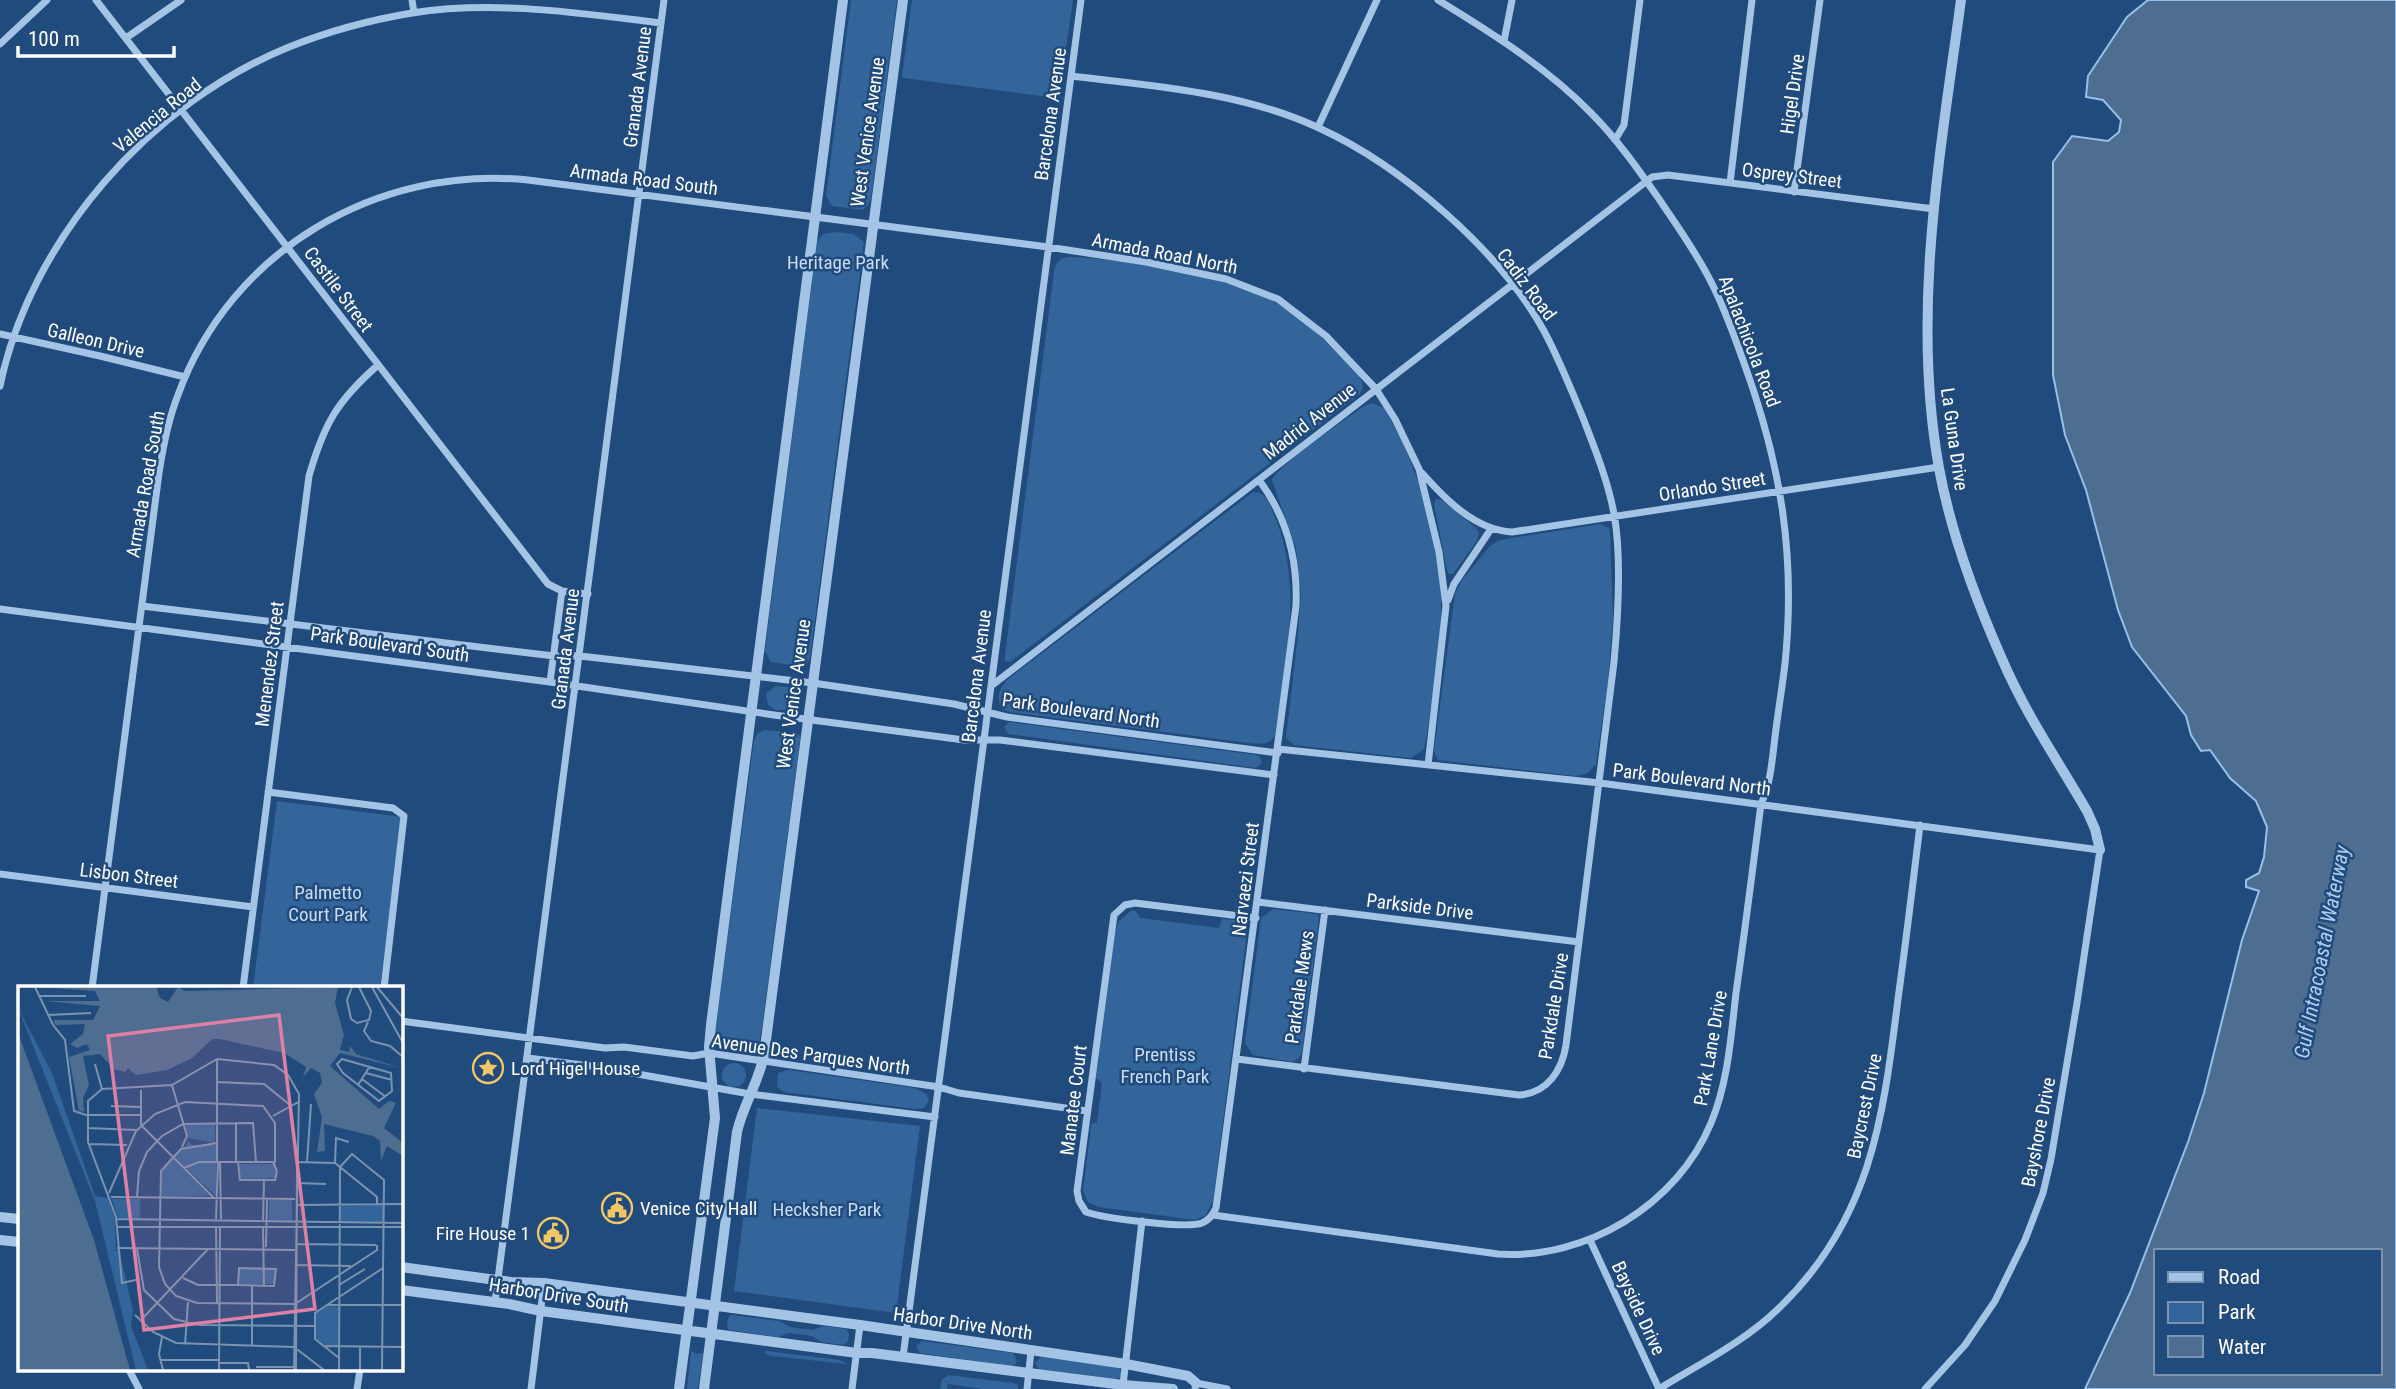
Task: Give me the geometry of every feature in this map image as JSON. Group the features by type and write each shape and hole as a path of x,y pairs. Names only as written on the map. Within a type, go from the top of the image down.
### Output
{"street":[{"path":"0,44 47,0"},
{"name":"Castile Street","path":"96,0 548,584 562,591"},
{"path":"126,38 181,0"},
{"path":"412,0 414,13"},
{"name":"Granada Avenue","path":"495,1302 664,0"},
{"name":"West Venice Avenue","path":"679,1389 714,1127 709,1054 711,1025 843,0"},
{"name":"West Venice Avenue","path":"704,1389 737,1132 763,1060 903,0"},
{"name":"Barcelona Avenue","path":"903,1357 1081,0"},
{"path":"1318,127 1377,0"},
{"name":"Apalachicola Road","path":"1438,0 1504,41 1562,86 1615,139 1692,248 1721,302 1759,405 1781,492 1788,555 1787,635 1769,780 1761,804"},
{"path":"1504,41 1512,0"},
{"path":"1615,139 1624,125 1640,0"},
{"path":"1730,183 1752,0"},
{"name":"Higel Drive","path":"1794,192 1820,0"},
{"name":"La Guna Drive","path":"1961,0 1934,209 1928,286 1927,353 1939,467 1968,575 2002,661 2022,702 2087,811 2095,828 2100,850"},
{"name":"Valencia Road","path":"0,386 13,336 45,267 85,205 118,167 182,110 227,79 288,47 351,26 414,13 466,8 520,8 661,23"},
{"name":"Cadiz Road","path":"1071,76 1204,94 1257,106 1318,127 1380,162 1426,198 1476,244 1512,285 1543,330 1554,352 1600,464 1615,517 1617,632 1600,783"},
{"name":"Osprey Street","path":"1646,180 1664,175 1934,209"},
{"name":"Armada Road South","path":"92,986 162,453 185,377 204,342 244,287 286,246 330,219 370,201 411,188 448,181 510,178 815,218"},
{"name":"Madrid Avenue","path":"991,685 1646,180"},
{"name":"Armada Road North","path":"815,218 1048,247 1171,266 1262,291 1278,299 1309,322 1340,350 1376,389 1399,426 1419,470 1439,551 1446,606 1428,765"},
{"name":"Galleon Drive","path":"0,334 185,377"},
{"name":"Menendez Street","path":"243,986 306,494 315,455 341,402 348,392 378,365"},
{"name":"Orlando Street","path":"1491,529 1512,532 1939,467"},
{"path":"1419,470 1468,516 1491,529 1454,584 1446,606"},
{"name":"Narvaezi Street","path":"1213,1215 1218,1200 1295,618 1296,581 1292,555 1273,500 1259,480"},
{"path":"550,682 562,591 588,594"},
{"name":"Park Boulevard South","path":"142,606 554,656 580,656 756,676"},
{"name":"Park Boulevard South","path":"0,608 774,715"},
{"name":"Park Boulevard North","path":"756,676 954,704 1007,717 1278,751 1600,783 2100,850"},
{"name":"Park Boulevard North","path":"774,715 964,740 984,740 1274,775"},
{"name":"Parkdale Drive","path":"1237,1059 1514,1095 1536,1092 1554,1077 1564,1055 1600,783"},
{"path":"268,792 393,808 404,816 384,986"},
{"name":"Park Lane Drive","path":"1213,1215 1498,1254 1541,1253 1590,1240 1626,1220 1662,1192 1700,1144 1712,1122 1725,1073 1761,804"},
{"name":"Baycrest Drive","path":"1659,1389 1744,1336 1778,1310 1816,1267 1856,1199 1874,1150 1885,1101 1920,825"},
{"name":"Bayshore Drive","path":"1925,1389 1965,1345 1995,1301 2025,1240 2043,1193 2051,1160 2100,850"},
{"name":"Lisbon Street","path":"0,874 253,907"},
{"name":"Parkside Drive","path":"1258,902 1579,942"},
{"name":"Manatee Court","path":"1142,1221 1090,1213 1083,1209 1077,1191 1112,923 1117,912 1125,905 1135,903 1256,918"},
{"name":"Parkdale Mews","path":"1304,1069 1325,910"},
{"name":"Avenue Des Parques North","path":"402,1021 693,1056 709,1054 763,1060 939,1087 959,1093 1087,1111"},
{"path":"528,1058 598,1067 712,1089 935,1117"},
{"path":"1123,1385 1142,1221 1193,1225 1204,1222 1213,1215"},
{"path":"0,1216 18,1219"},
{"path":"0,1240 18,1242"},
{"name":"Bayside Drive","path":"1590,1240 1659,1389"},
{"name":"Harbor Drive South","path":"402,1268 544,1283 691,1303"},
{"path":"531,1389 544,1283"},
{"name":"Harbor Drive South","path":"402,1290 711,1334"},
{"name":"Harbor Drive North","path":"691,1303 1126,1364 1188,1376 1196,1386 1227,1389"},
{"path":"852,1389 860,1325"},
{"path":"711,1334 1173,1389"},
{"path":"1027,1389 1031,1351"},
{"path":"130,1372 139,1389"}],"green space":[{"name":"Heritage Park","path":"851,0 897,0 871,199 868,206 862,210 832,206 826,196"},
{"path":"912,0 1073,0 1059,96 1055,98 904,78 902,76"},
{"name":"Heritage Park","path":"823,234 853,234 864,242 810,658 806,665 799,666 771,662 765,651 817,242"},
{"path":"1069,257 1170,269 1223,282 1267,298 1296,315 1322,338 1360,377 1363,387 1360,394 1010,662 1005,661 1005,655 1054,272 1058,262"},
{"path":"1372,403 1384,408 1418,481 1433,533 1441,587 1439,645 1426,741 1423,750 1411,758 1294,745 1286,738 1301,593 1296,548 1272,480 1314,442"},
{"path":"1253,492 1264,496 1273,512 1288,567 1290,594 1284,679 1275,734 1271,741 1249,743 1002,709 999,693 1008,679"},
{"path":"1436,499 1442,500 1479,533 1477,541 1453,574 1449,574 1447,570 1434,504"},
{"path":"1600,524 1609,528 1610,533 1613,617 1608,681 1596,764 1588,773 1576,776 1438,760 1434,751 1455,594 1462,580 1490,546 1500,540"},
{"path":"572,596 577,596 580,601 575,638 572,641 566,639 565,635"},
{"path":"776,686 790,687 797,691 798,701 794,710 775,710 768,705 766,693"},
{"path":"1009,722 1257,755 1262,763 1256,768 1008,734 1004,727"},
{"path":"765,730 795,733 800,739 762,1027 759,1043 749,1049 721,1043 715,1033 754,740 758,733"},
{"name":"Palmetto Court Park","path":"277,801 402,817 380,986 253,986"},
{"path":"1273,909 1318,914 1319,918 1302,1051 1299,1058 1293,1062 1253,1055 1245,1043 1261,918"},
{"name":"Prentiss French Park","path":"1132,910 1136,911 1140,918 1219,928 1222,919 1234,920 1241,922 1247,931 1213,1201 1205,1216 1195,1220 1099,1207 1088,1202 1083,1191 1091,1126 1097,1123 1102,1083 1096,1078 1115,933 1119,921"},
{"path":"734,1063 745,1070 746,1075 739,1086 734,1087 723,1080 722,1075 729,1064"},
{"path":"789,1070 915,1088 926,1094 929,1100 924,1108 915,1109 784,1092 777,1087 778,1073"},
{"name":"Hecksher Park","path":"757,1108 920,1126 896,1313 734,1291"},
{"path":"731,1315 779,1321 790,1327 813,1330 824,1326 846,1329 849,1334 848,1341 844,1345 789,1333 778,1337 729,1330 727,1322"},
{"path":"922,1341 1013,1353 1017,1360 1015,1365 1011,1366 920,1353 916,1346"},
{"path":"691,1351 703,1353 698,1389 687,1389"},
{"path":"766,1351 840,1360 847,1364 772,1356 764,1353"},
{"path":"1041,1357 1117,1366 1122,1373 1120,1378 1115,1379 1039,1369 1035,1363"},
{"path":"949,1375 1013,1383 1018,1385 1018,1389 983,1389 948,1384 947,1389 940,1389 942,1379"}],"water":[{"name":"Gulf Intracoastal Waterway","path":"2148,0 2396,0 2396,1389 2085,1389 2130,1293 2204,1093 2242,940 2259,891 2246,887 2246,880 2259,873 2264,857 2267,827 2256,801 2230,778 2210,750 2201,751 2191,735 2186,716 2132,647 2118,610 2086,490 2065,435 2053,375 2053,162 2072,136 2108,141 2119,132 2121,120 2103,100 2086,97 2088,76 2127,17"}],"place":[{"name":"Lord Higel House","path":"488,1068"},
{"name":"Venice City Hall","path":"617,1208"},
{"name":"Fire House 1","path":"553,1233"}]}
